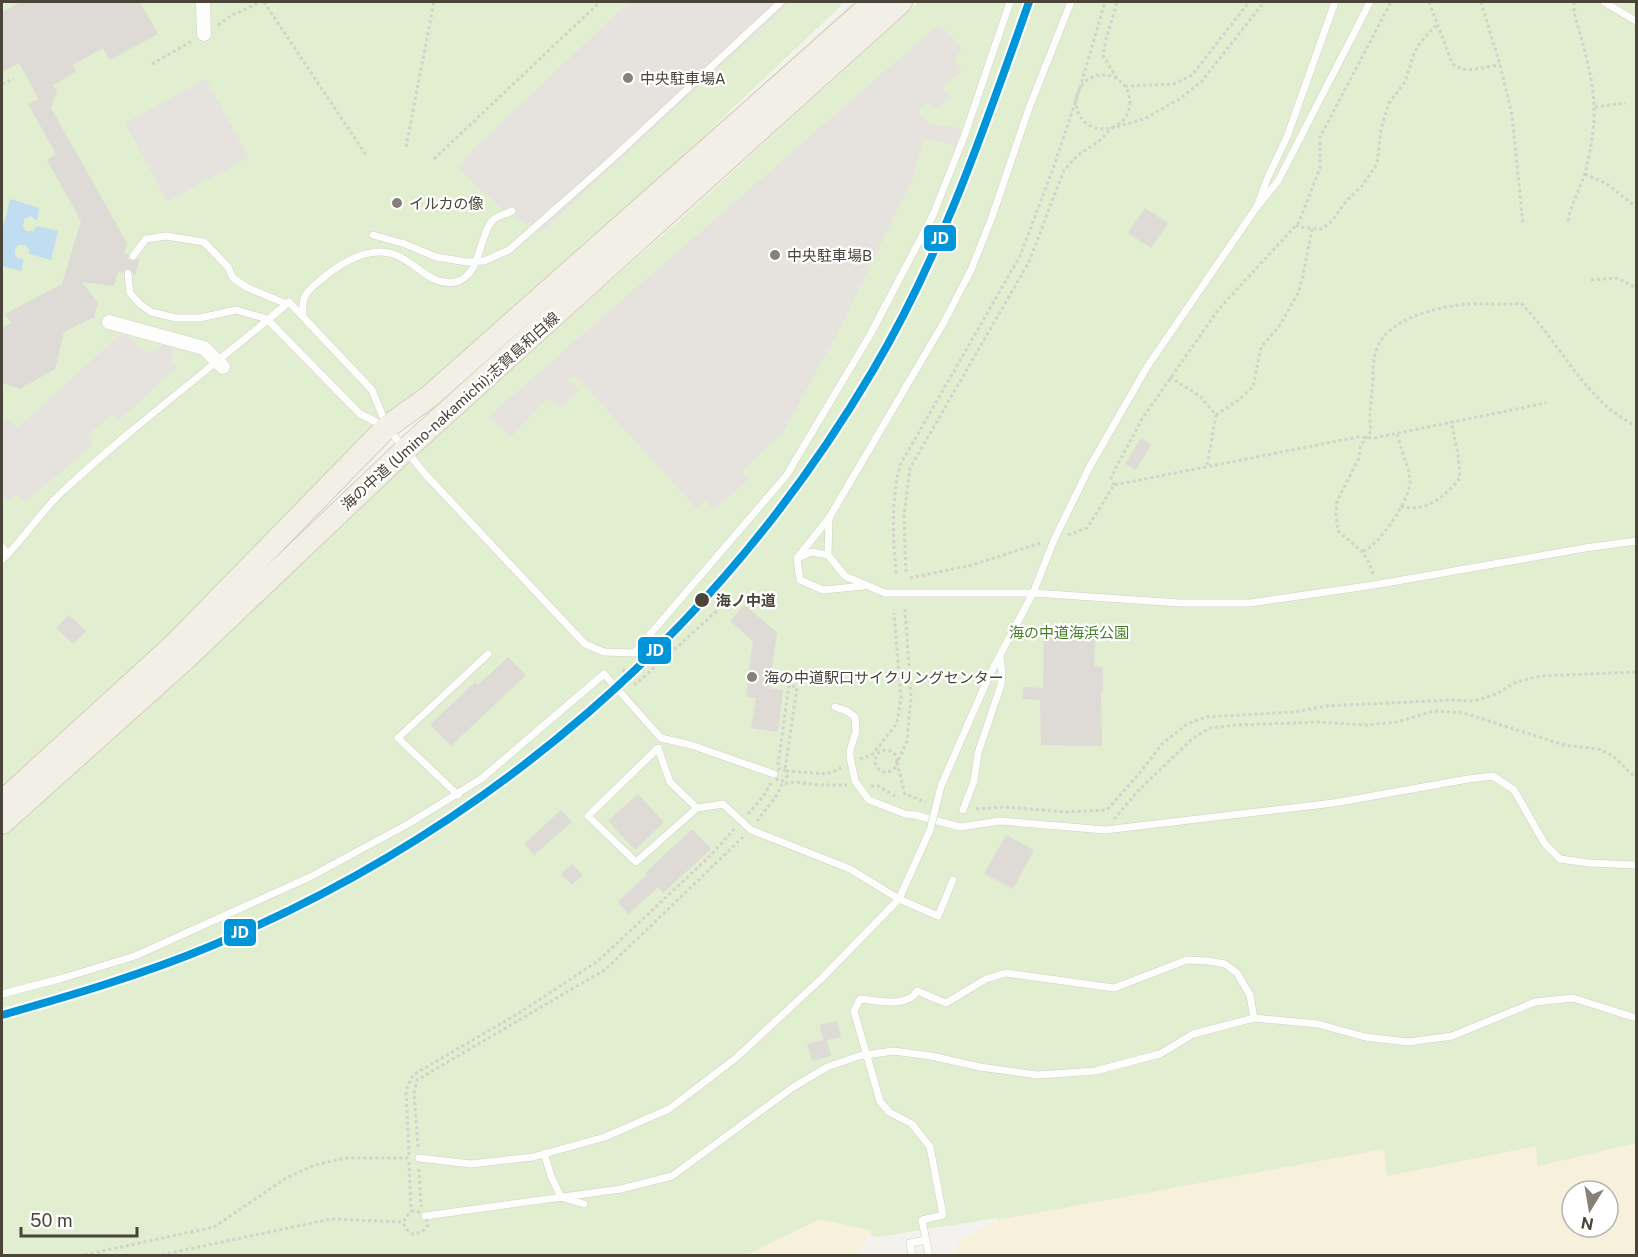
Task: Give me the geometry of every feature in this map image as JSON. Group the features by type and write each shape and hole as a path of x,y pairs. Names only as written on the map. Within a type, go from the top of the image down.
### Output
{"main road":[{"name":"海の中道 (Umino-nakamichi);志賀島和白線","path":"2,802 175,644 387,427 430,396 874,2"},
{"name":"海の中道 (Umino-nakamichi);志賀島和白線","path":"2,823 185,659 406,448 901,2"}],"street":[{"path":"203,2 204,34"},
{"path":"109,322 204,348 221,364"}],"lane":[{"path":"373,235 405,244 436,257 476,262 509,250 611,160 781,2"},
{"path":"133,256 146,239 166,236 204,242 228,267 233,278 248,288 288,303 372,390 387,427 425,474 585,644 604,652 634,653 786,476 870,335 933,214 964,137 1010,2"},
{"path":"865,586 823,590 800,580 797,558 829,518 944,322 971,270 992,217 1029,108 1071,2"},
{"path":"1256,208 1287,136 1335,2"},
{"path":"419,1158 471,1164 544,1154 605,1137 669,1109 736,1058 822,978 899,899 930,830 941,786 1000,656 1033,593 1054,540 1089,468 1147,367 1256,208 1278,181 1370,2"},
{"path":"1604,2 1636,21"},
{"path":"303,316 302,303 306,292 339,264 366,254 385,252 399,256 425,275 439,281 456,282 465,277 476,262 492,220 512,211"},
{"path":"128,274 130,293 151,312 176,318 200,318 236,310 267,319 360,414 387,427"},
{"path":"2,560 60,494 120,441 221,364 267,319 288,303"},
{"path":"828,555 829,518"},
{"path":"797,558 812,552 828,555 845,576 885,593 1033,593 1127,600 1250,603 1374,585 1636,541"},
{"path":"2,546 8,554"},
{"path":"458,795 398,738 488,654"},
{"path":"963,810 974,780 978,753 1001,685 1000,656"},
{"path":"2,994 63,978 145,952 310,877 458,795 519,749 604,674 661,738 691,745 776,775"},
{"path":"836,707 855,717 856,732 850,757 855,781 869,801 904,814 960,827 1000,821 1105,830 1334,803 1493,776 1514,790 1545,844 1560,859 1636,865"},
{"path":"661,738 658,748 588,816 636,862 697,808 723,804 751,830 850,869 899,899 938,916 953,880"},
{"path":"658,748 670,782 697,808"},
{"path":"929,1256 922,1220 943,1215 930,1147 912,1124 889,1112 880,1101 854,1011 860,999 900,1002 914,997 916,991 946,1003 986,979 1006,973 1114,988 1187,960 1208,961 1225,964 1237,973 1250,995 1254,1018"},
{"path":"423,1214 621,1190 672,1176 792,1088 827,1067 867,1054 893,1051 1037,1075 1095,1071 1160,1054 1193,1034 1254,1018 1318,1024 1365,1037 1408,1042 1452,1036 1534,1002 1573,998 1636,1017"},
{"path":"544,1154 561,1197"},
{"path":"561,1197 584,1204"},
{"path":"912,1256 910,1243 926,1240"}],"path":[{"path":"264,2 366,154"},
{"path":"406,147 434,2"},
{"path":"434,159 600,2"},
{"path":"1105,2 1076,101 1078,114 1086,124 1099,129 1112,128 1144,119 1181,98 1202,81 1264,2"},
{"path":"906,573 904,515 910,468 1029,262 1064,170 1078,155 1123,122 1130,110 1131,98 1125,86 1117,79 1103,56 1117,2"},
{"path":"1125,86 1174,84 1192,75 1250,2"},
{"path":"1114,485 1111,477 1116,465 1142,419 1170,377 1193,348 1218,310 1296,225 1320,168 1320,137 1391,2"},
{"path":"1429,2 1452,63 1460,69 1500,65"},
{"path":"1481,2 1512,115 1523,225"},
{"path":"1568,222 1585,174 1593,135 1594,107 1590,77 1574,12 1574,2"},
{"path":"1296,225 1321,229 1332,221 1347,200 1362,186 1377,164 1381,129 1389,102 1405,82 1414,53 1420,43 1434,27 1438,26"},
{"path":"896,573 893,515 900,465 1020,256 1080,88 1087,80 1096,76 1107,75 1117,79"},
{"path":"2,84 14,79"},
{"path":"1594,107 1626,103"},
{"path":"1585,174 1607,184 1636,207"},
{"path":"1207,466 1216,415 1253,387 1261,347 1280,325 1298,293 1312,229"},
{"path":"1591,280 1617,278 1636,288"},
{"path":"1374,585 1369,560 1363,551 1338,531 1337,501 1358,460 1361,445 1371,431 1369,421 1377,347 1387,333 1404,320 1429,312 1470,304 1502,306 1521,303 1541,323 1566,359 1602,403 1636,427"},
{"path":"1170,377 1200,396 1216,415"},
{"path":"910,578 972,565 1086,528 1114,485 1358,437 1374,438 1546,403"},
{"path":"1401,506 1406,508 1423,506 1438,501 1460,478 1458,454 1451,422"},
{"path":"1363,551 1376,542 1406,498 1411,480 1397,433"},
{"path":"623,669 627,677 636,684 719,609"},
{"path":"905,609 911,697 907,741 897,763 892,770 884,772 877,767 875,759 880,752 888,750 895,755 897,763 905,794 927,802"},
{"path":"855,762 873,754 897,723 901,698 894,613"},
{"path":"963,810 1005,807 1067,812 1107,810 1138,775 1161,744 1187,724 1207,717 1295,712 1326,706 1474,701 1496,694 1516,682 1540,676 1636,672"},
{"path":"777,795 776,775 789,685 797,687 785,771 827,774 845,766"},
{"path":"1112,822 1137,792 1193,738 1210,728 1237,725 1318,722 1366,725 1397,722 1434,711 1464,713 1564,745 1599,749 1613,756 1636,778"},
{"path":"411,1211 406,1090 413,1075 519,1013 598,962 694,871 764,797 776,775"},
{"path":"784,780 820,785 850,785"},
{"path":"423,1214 414,1093 417,1080 606,969 751,830 777,795 782,784 795,782"},
{"path":"866,787 878,786 901,800"},
{"path":"79,1256 214,1227 286,1178 315,1166 346,1158 419,1158"},
{"path":"156,1256 331,1219 403,1222"}],"green space":[{"path":"2,2 845,2 699,140 854,2 863,2 2,794"},
{"name":"海の中道海浜公園","path":"919,2 1636,2 1636,1153 1538,1176 1382,1181 1092,1203 998,1220 997,1218 878,1237 827,1227 764,1255 2,1255 2,833 378,487 682,218"}],"sand":[{"path":"1636,1143 1636,1255 954,1255 959,1241 998,1220 1384,1149 1387,1176 1536,1146 1538,1166"},
{"path":"820,1219 873,1231 858,1252 861,1255 746,1255"}],"shaded area":[{"name":"中央駐車場A","path":"629,2 790,2 542,231 510,216 459,167 467,155"},
{"name":"中央駐車場B","path":"939,24 962,48 954,60 962,71 943,87 950,99 933,109 927,101 918,111 929,124 961,128 956,146 924,138 913,178 838,332 782,434 742,470 748,480 713,510 706,500 696,508 575,375 568,380 579,390 560,408 548,398 511,437 489,416"},
{"path":"206,79 249,158 167,201 125,123"},
{"path":"123,332 146,352 158,350 161,340 176,344 171,360 177,367 119,420 113,413 86,437 93,445 24,503 17,493 8,501 2,494 2,427 7,418 17,428"}],"water":[{"path":"10,199 39,208 37,221 31,216 24,219 23,227 26,231 33,231 37,226 58,231 51,260 29,254 26,246 20,245 16,248 15,253 16,257 24,260 21,271 2,266 2,232"}],"building":[{"path":"21,2 140,2 158,34 110,60 103,48 73,65 76,72 53,85 57,92 51,108 127,243 124,253 128,254 128,259 132,261 140,258 135,276 130,269 125,269 123,273 118,272 114,286 82,282 98,303 94,317 64,332 55,369 20,389 2,383 2,328 11,323 5,314 62,284 81,221 47,160 56,154 28,104 38,99 28,79 19,63 2,72 2,12"},
{"path":"1145,208 1168,223 1151,248 1128,233"},
{"path":"1141,438 1151,445 1136,470 1125,464"},
{"path":"744,605 777,632 769,688 783,690 778,732 751,728 756,698 746,696 753,641 730,621"},
{"path":"69,615 86,631 73,644 56,628"},
{"path":"1044,636 1095,638 1094,666 1103,667 1102,746 1041,745 1040,700 1023,699 1023,687 1043,688"},
{"path":"508,657 526,675 451,746 430,725 475,682 478,685"},
{"path":"638,794 664,822 635,850 608,821"},
{"path":"561,810 572,822 534,855 524,844"},
{"path":"692,829 711,849 663,893 658,887 629,914 618,902"},
{"path":"1006,835 1034,850 1013,889 984,874"},
{"path":"572,864 583,875 572,885 561,874"},
{"path":"837,1021 841,1037 827,1040 831,1056 812,1061 807,1044 823,1040 820,1025"}],"transit line":[{"name":"JD","path":"2,1015 160,966 211,946 313,899 410,844 502,782 588,713 669,637 743,555 811,466 872,372 897,328 960,191 1029,2"}],"place":[{"name":"中央駐車場A","path":"628,78"},
{"name":"イルカの像","path":"397,203"},
{"name":"中央駐車場B","path":"775,255"},
{"name":"海ノ中道","path":"702,600"},
{"name":"海の中道駅口サイクリングセンター","path":"752,677"}]}
